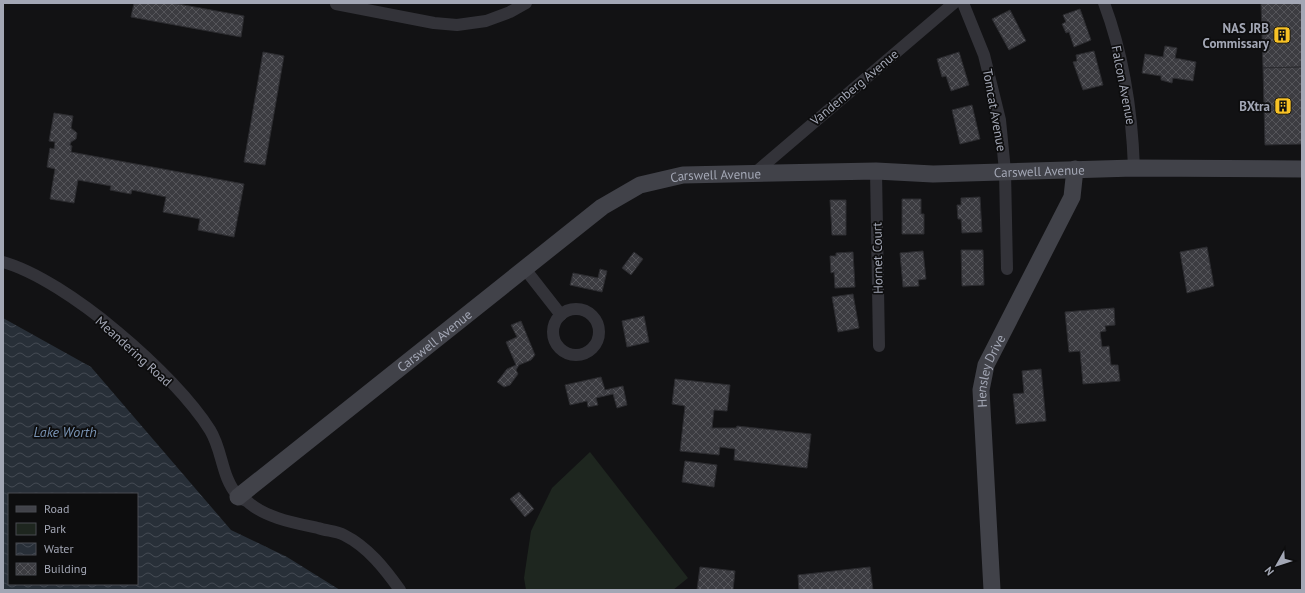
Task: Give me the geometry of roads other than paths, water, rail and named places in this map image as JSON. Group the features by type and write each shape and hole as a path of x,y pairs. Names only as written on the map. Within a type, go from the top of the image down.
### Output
{"street":[{"path":"336,4 434,23 457,25 486,20 510,12 526,3"},
{"name":"Vandenberg Avenue","path":"756,172 954,3"},
{"name":"Tomcat Avenue","path":"963,3 984,55 1000,120 1005,171 1007,269"},
{"name":"Falcon Avenue","path":"1104,3 1120,55 1128,91 1133,131 1134,168"},
{"name":"Carswell Avenue","path":"238,497 602,207 640,185 682,175 756,172 876,171 933,174 1134,168 1302,169"},
{"name":"Hensley Drive","path":"992,590 981,390 983,378 986,365 1072,197 1075,169"},
{"name":"Hornet Court","path":"876,171 879,346"},
{"name":"Meandering Road","path":"3,262 32,273 74,299 125,339 161,371 210,429 220,449 225,476 238,497 273,517 330,530 345,536 382,565 400,590"},
{"path":"525,269 561,315"}],"water":[{"name":"Lake Worth","path":"3,318 91,367 231,530 287,557 340,590 3,590"}],"place":[{"name":"NAS JRB Commissary","path":"1282,35"},
{"name":"BXtra","path":"1283,106"}]}
